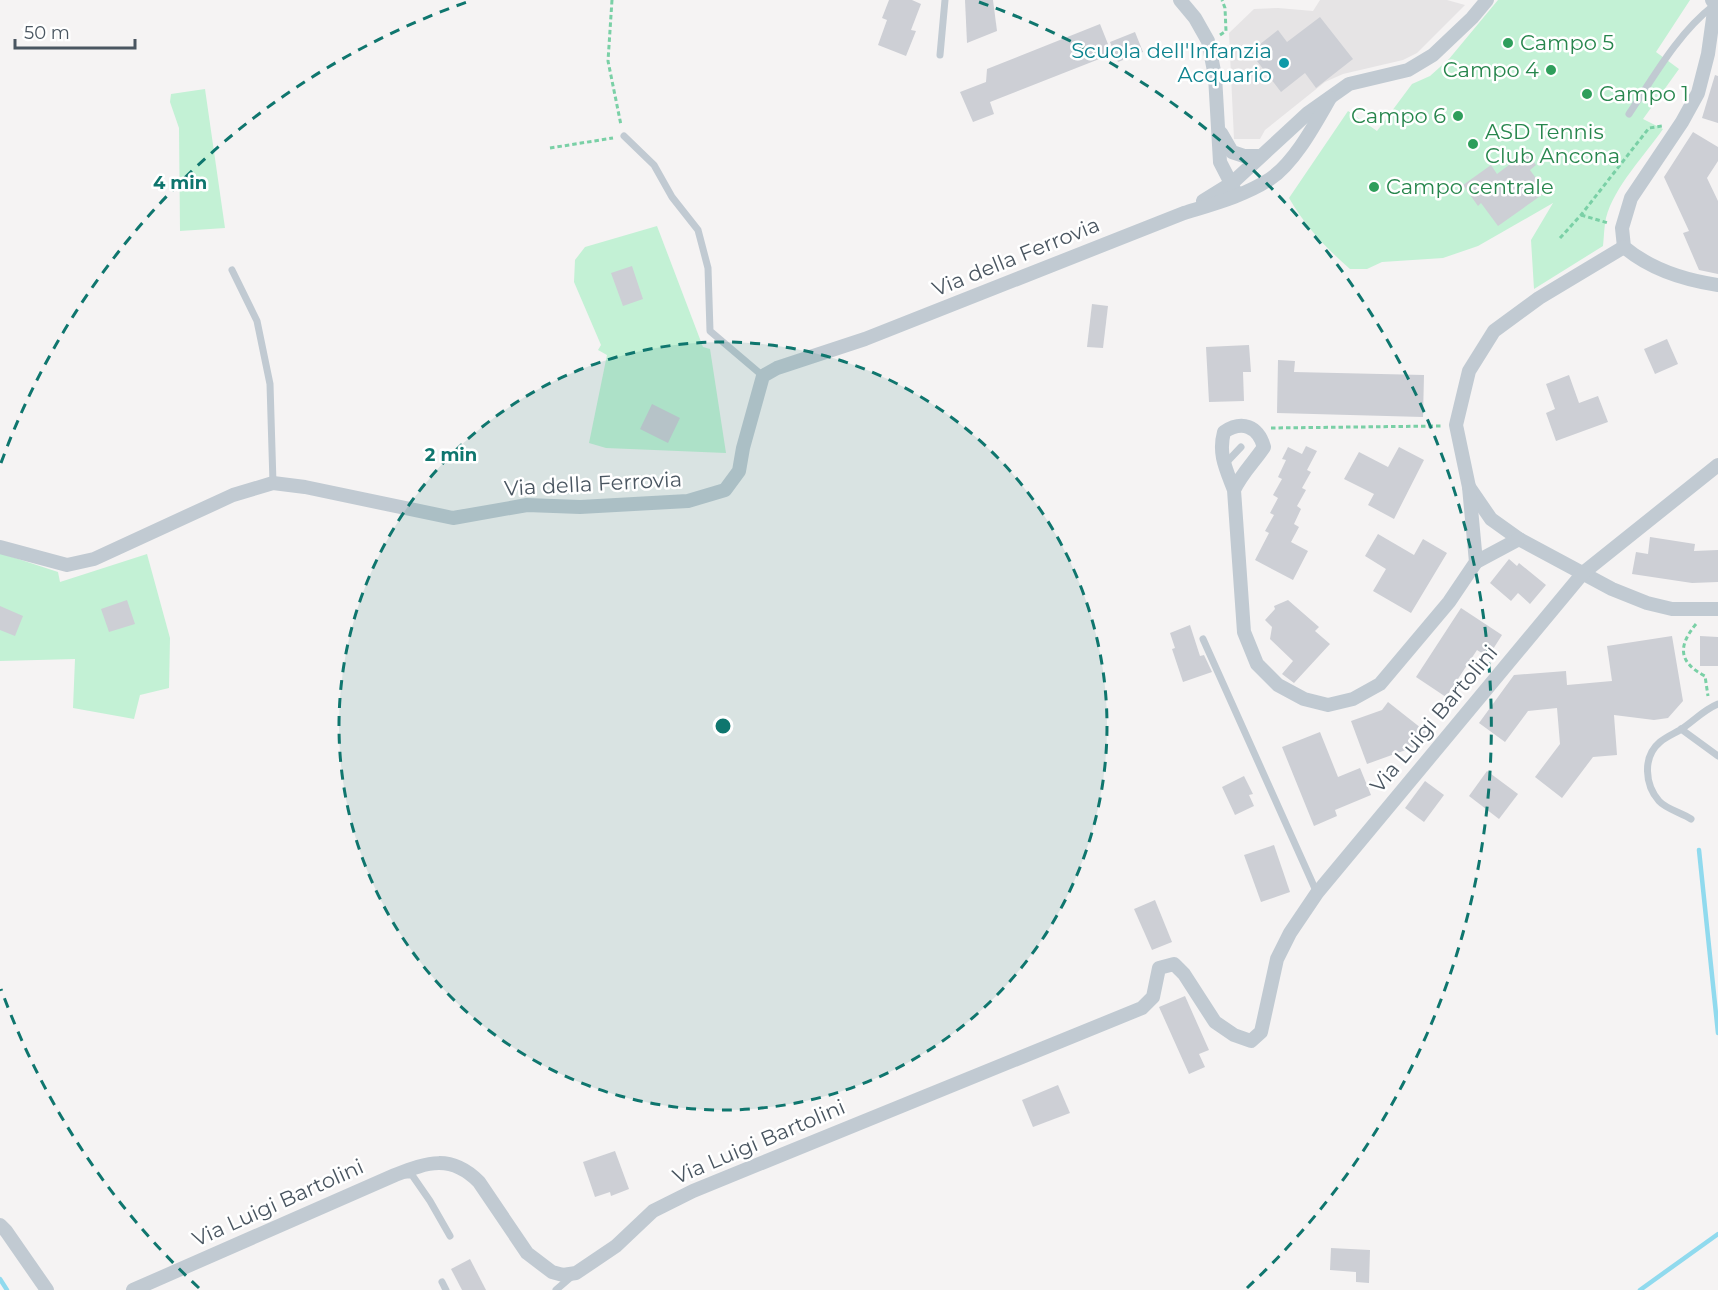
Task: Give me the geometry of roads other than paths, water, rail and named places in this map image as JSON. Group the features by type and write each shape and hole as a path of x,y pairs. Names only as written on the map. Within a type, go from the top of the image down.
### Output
{"street":[{"path":"1179,0 1195,18 1208,42 1215,76 1220,162 1234,190"},
{"name":"Via della Ferrovia","path":"1234,190 1260,156 1308,113 1349,84 1408,70 1433,55 1472,18 1487,0"},
{"path":"1713,2 1708,54 1698,93 1682,122 1631,198 1622,228 1624,247 1639,259 1691,281 1718,285"},
{"name":"Via della Ferrovia","path":"0,547 67,566 94,559 234,495 273,483 305,487 453,518 528,505 580,507 688,501 725,490 739,471 763,376 777,368 865,339 1184,213 1234,190 1270,179 1297,149 1330,98"},
{"path":"1220,132 1232,152 1244,156 1260,156 1270,179"},
{"path":"1476,562 1469,487 1456,425 1469,371 1494,331 1539,298 1624,247"},
{"path":"1234,490 1242,473 1264,447 1261,438 1251,428 1241,424 1224,432 1220,446 1224,465 1234,490 1244,632 1257,664 1278,686 1304,699 1328,705 1353,699 1380,684 1449,602 1476,562 1520,539"},
{"name":"Via Luigi Bartolini","path":"134,1290 395,1175 419,1165 437,1162 452,1164 469,1173 479,1182 527,1253 552,1272 563,1275 576,1273 616,1246 653,1211 693,1191 1142,1008 1153,997 1160,968 1167,964 1173,964 1184,974 1215,1022 1234,1035 1251,1041 1261,1032 1277,959 1290,933 1317,893 1583,573 1718,465"},
{"path":"1469,487 1491,519 1520,539 1612,589 1647,603 1672,609 1718,609"},
{"path":"0,1225 47,1290"}],"lane":[{"path":"940,55 945,0"},
{"path":"1629,114 1665,59 1713,2"},
{"path":"624,136 654,165 672,197 698,230 708,268 710,331 763,376"},
{"path":"232,270 257,321 270,384 273,483"},
{"path":"1224,465 1241,447"},
{"path":"1203,639 1317,893"},
{"path":"1691,819 1660,802 1649,784 1646,770 1658,743 1710,707 1718,704"},
{"path":"1681,729 1718,756"},
{"path":"395,1175 412,1175 450,1236"},
{"path":"556,1290 576,1273"},
{"path":"442,1282 446,1290"}],"waterway":[{"path":"1699,850 1718,1033"},
{"path":"1640,1290 1718,1234"},
{"path":"0,1279 7,1290"}],"place":[{"name":"Campo 5","path":"1508,43"},
{"name":"Scuola dell'Infanzia Acquario","path":"1284,63"},
{"name":"Campo 4","path":"1551,70"},
{"name":"Campo 1","path":"1587,94"},
{"name":"Campo 6","path":"1458,116"},
{"name":"ASD Tennis Club Ancona","path":"1473,144"},
{"name":"Campo centrale","path":"1374,187"}]}
